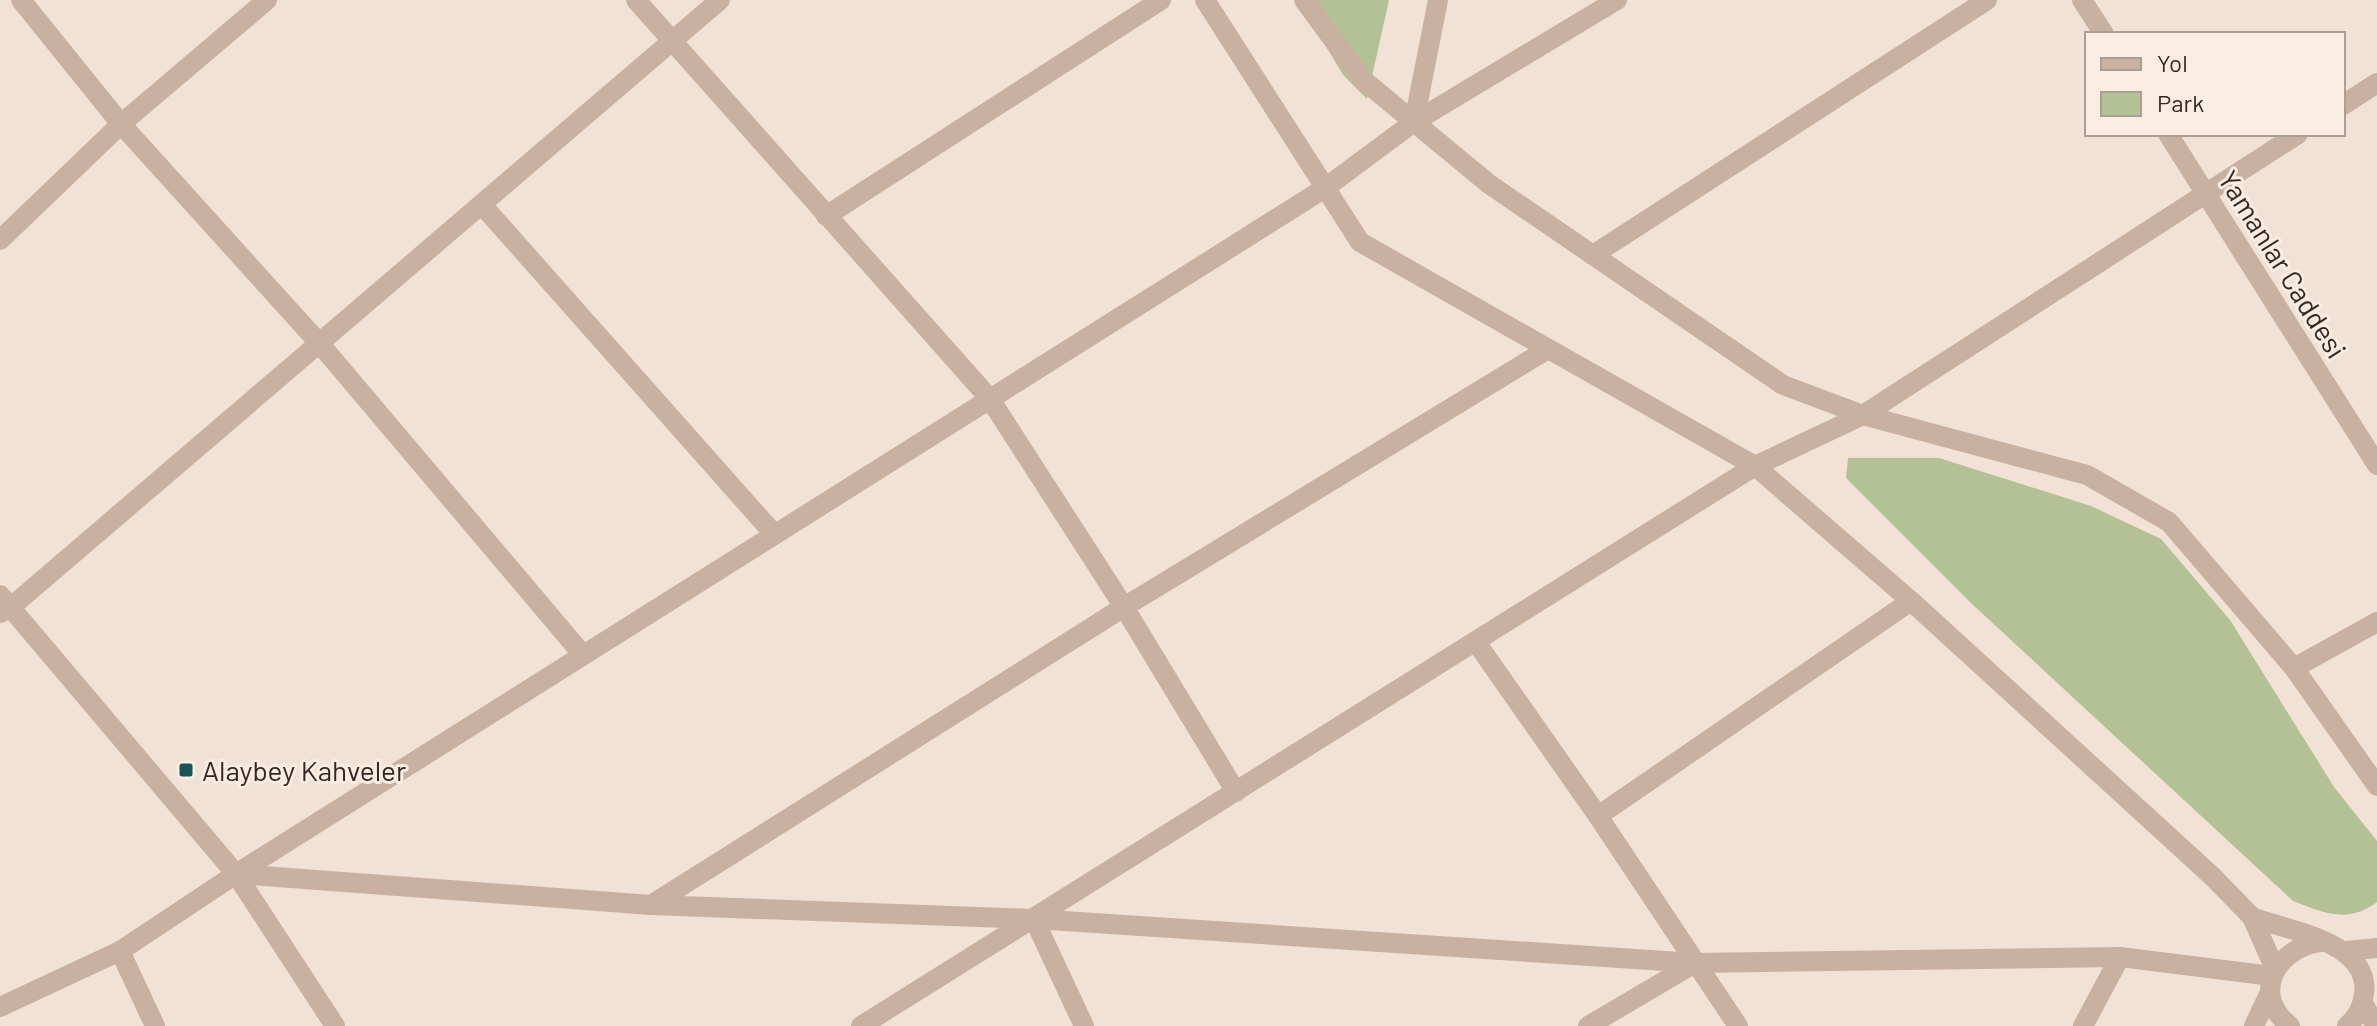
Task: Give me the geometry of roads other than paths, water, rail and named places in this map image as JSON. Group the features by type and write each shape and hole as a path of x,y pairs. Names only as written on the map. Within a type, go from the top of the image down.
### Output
{"street":[{"path":"21,0 121,124 320,344 583,655"},
{"path":"0,240 121,124 267,0"},
{"path":"636,0 990,399 1124,607 1236,792"},
{"path":"335,1026 236,874 4,605 320,344 720,0"},
{"path":"826,216 1161,0"},
{"path":"1205,0 1360,242 1755,466 1911,601 2213,877 2252,917 2347,951 2377,948"},
{"path":"1304,0 1362,79 1489,184 1783,385 1863,415 2087,475 2169,522 2294,668 2377,786"},
{"path":"1414,122 1438,0"},
{"path":"0,1007 120,951 236,874 1325,188 1414,122 1617,0"},
{"path":"1593,255 1987,0"},
{"path":"2082,0 2103,32"},
{"path":"2345,104 2377,83"},
{"name":"Yamanlar Caddesi","path":"2169,136 2377,465"},
{"path":"861,1026 1755,466 1863,415 2295,136"},
{"path":"483,206 774,534"},
{"path":"651,905 1124,607 1548,349"},
{"path":"1598,816 1911,601"},
{"path":"2294,668 2377,622"},
{"path":"1476,642 1598,816 1738,1026"},
{"path":"236,874 651,905 1034,919 1695,963 2120,957 2273,979"},
{"path":"2252,917 2273,979 2274,1008 2290,1026"},
{"path":"1034,919 1084,1026"},
{"path":"2254,1026 2273,979 2294,949 2320,942"},
{"path":"120,951 155,1026"},
{"path":"2347,951 2363,975 2364,996 2376,1026"},
{"path":"2083,1026 2120,957"},
{"path":"1588,1026 1695,963"},
{"path":"2347,1026 2377,970"}],"place":[{"name":"Alaybey Kahveler","path":"186,770"}]}
